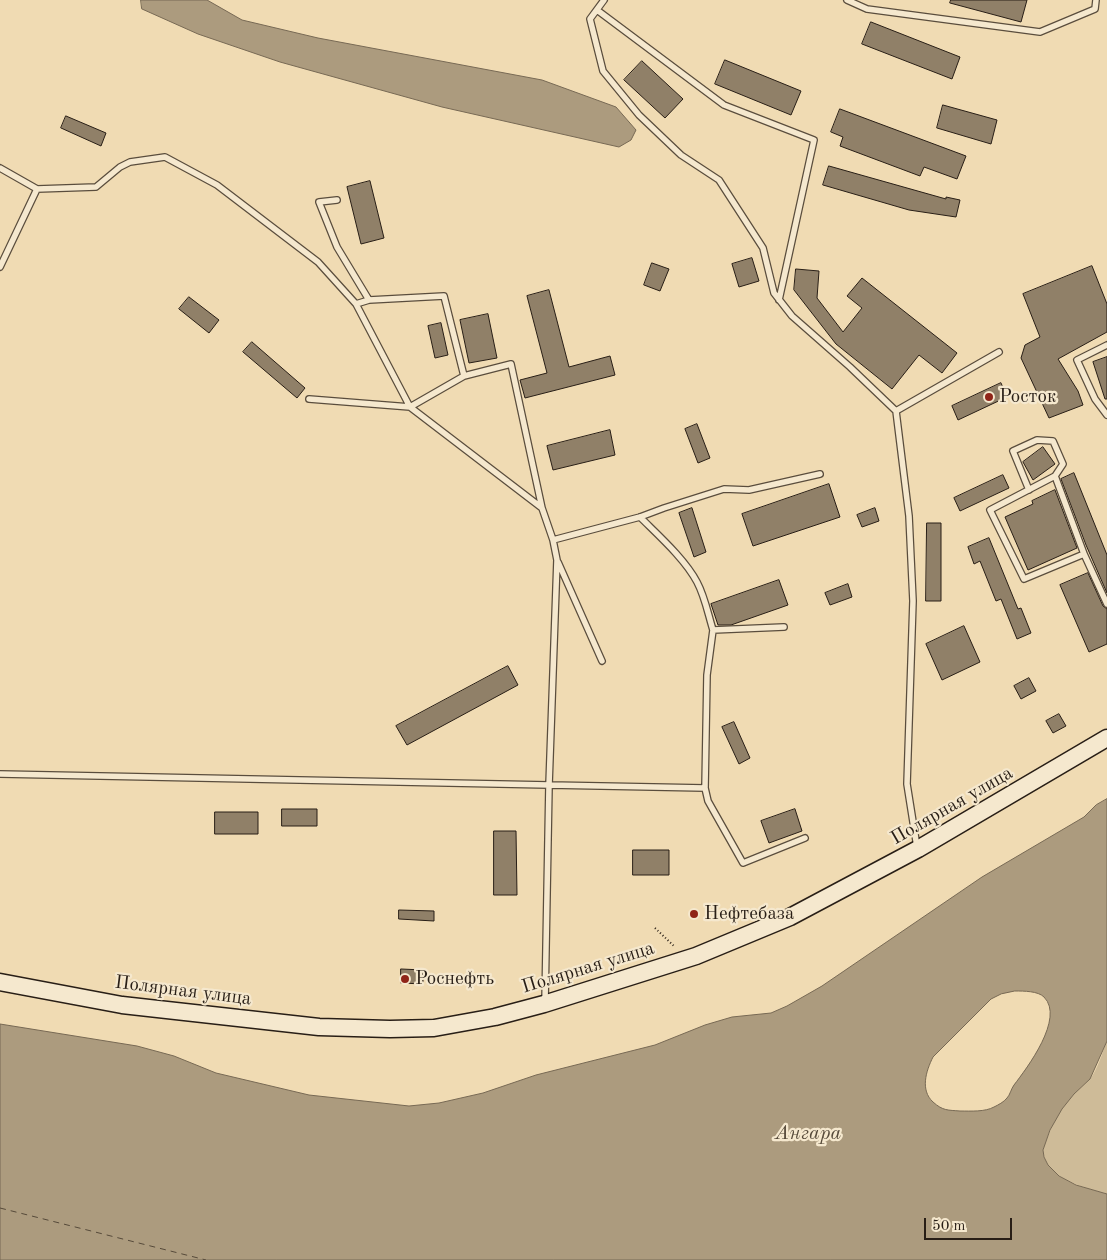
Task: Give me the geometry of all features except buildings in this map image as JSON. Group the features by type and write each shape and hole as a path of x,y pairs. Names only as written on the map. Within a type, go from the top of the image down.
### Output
{"main road":[{"name":"Полярная улица","path":"0,982 122,1005 328,1027 434,1028 495,1017 544,1004 696,956 790,917 918,849 1107,738"}],"lane":[{"path":"604,0 590,20 603,72 639,115 681,155 719,180 762,248 774,293 792,316 896,411 909,516 913,601 907,784 918,849"},
{"path":"847,0 867,9 1040,32 1095,8 1096,0"},
{"path":"597,10 724,105 814,140 780,300"},
{"path":"0,168 37,189 96,187 120,167 130,162 165,157 217,185 318,262 356,304 410,407 542,508"},
{"path":"0,267 37,189"},
{"path":"337,200 319,202 337,247 369,300"},
{"path":"356,304 369,300 444,296 464,376"},
{"path":"1107,344 1077,360 1095,399 1107,415"},
{"path":"896,411 999,352"},
{"path":"309,399 410,407 464,376 511,364 542,508 553,540 557,560 602,661"},
{"path":"1029,490 1013,450 1037,440 1053,441 1063,464 1055,476 1029,490 990,510 1024,578 1084,554"},
{"path":"553,540 640,517 724,489 749,490 820,474"},
{"path":"1055,476 1084,554 1107,604"},
{"path":"640,517 668,544 696,580 704,598 712,630 708,675 706,788 708,801 743,863 806,838"},
{"path":"544,1004 548,785 557,560"},
{"path":"712,630 784,627"},
{"path":"0,774 706,788"}],"path":[{"path":"655,928 678,951"}],"shaded area":[{"path":"1107,1041 1107,1194 1080,1186 1061,1177 1048,1164 1044,1151 1056,1118 1069,1099 1093,1075"}],"water":[{"path":"141,0 207,0 242,20 318,38 542,80 616,107 636,130 631,140 619,147 442,107 280,62 198,34 142,9"},
{"name":"Ангара","path":"1107,799 1107,1041 1090,1079 1062,1109 1050,1130 1043,1150 1048,1165 1059,1176 1076,1185 1107,1194 1107,1260 0,1260 0,1024 137,1046 174,1056 216,1073 309,1095 409,1106 439,1103 483,1093 536,1075 655,1045 705,1025 732,1017 771,1013 787,1006 822,986 982,877 1084,817 1096,805","holes":["1015,991 1035,992 1044,997 1049,1006 1050,1017 1047,1030 1035,1055 1004,1101 990,1109 960,1111 943,1109 929,1097 925,1086 926,1074 933,1057 991,999 1001,994"]}],"ferry route":[{"path":"0,1208 206,1260"}],"place":[{"name":"Росток","path":"989,397"},
{"name":"Нефтебаза","path":"694,914"},
{"name":"Роснефть","path":"405,979"}]}
